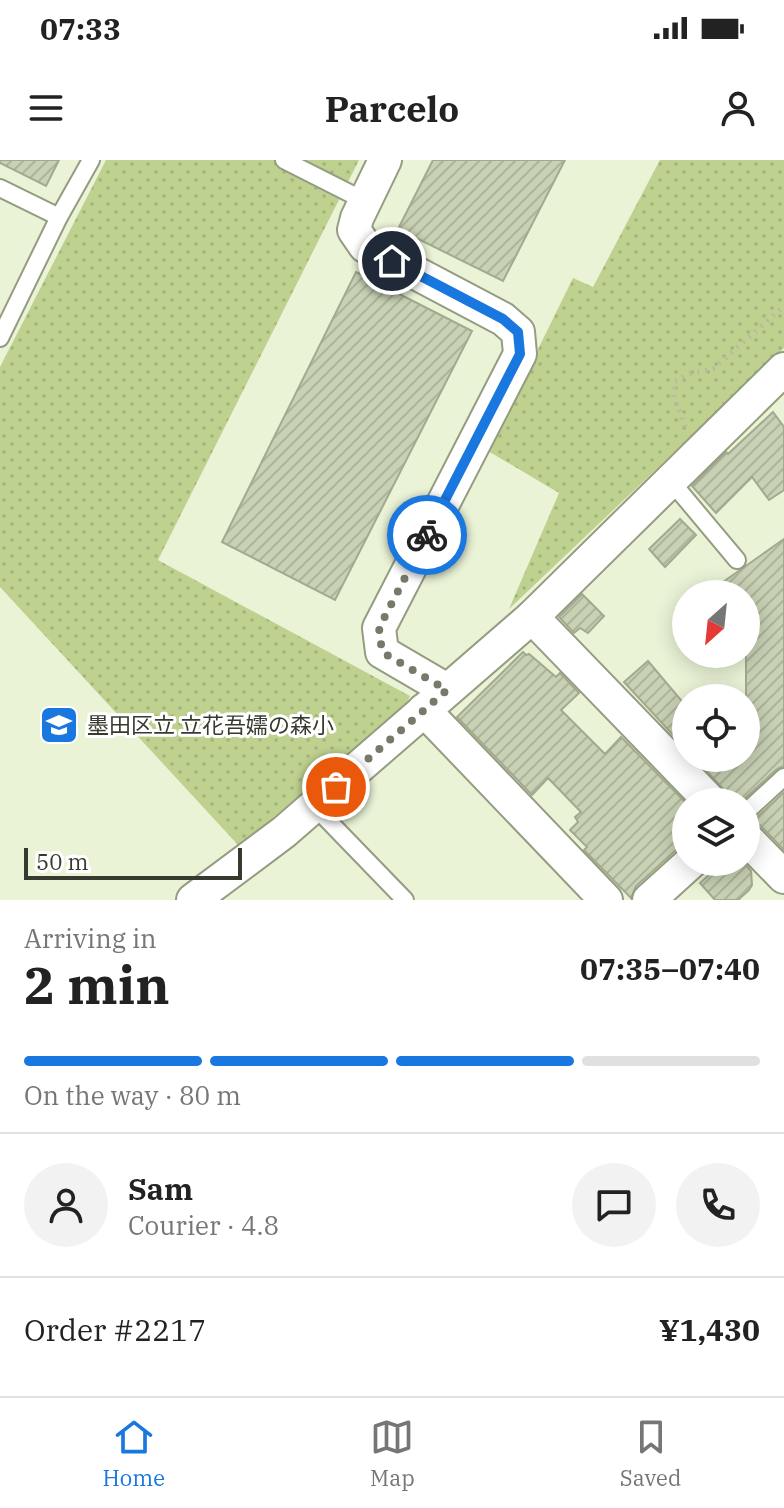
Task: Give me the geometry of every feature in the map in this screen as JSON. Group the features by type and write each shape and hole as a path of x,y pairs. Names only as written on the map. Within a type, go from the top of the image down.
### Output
{"street":[{"path":"385,160 354,230 365,246 503,319 518,332 520,354 379,628 382,652 436,700 606,900"},
{"path":"193,900 284,832 532,617 784,369"},
{"path":"532,617 697,788"},
{"path":"760,852 784,877"},
{"path":"649,900 676,876"}],"lane":[{"path":"0,338 59,217 91,160"},
{"path":"284,160 365,201"},
{"path":"0,188 59,217"},
{"path":"670,480 737,560"},
{"path":"760,799 784,777"},
{"path":"314,806 395,897"}],"path":[{"path":"690,439 674,397 675,381 713,369 784,306"}],"green space":[{"path":"106,160 359,160 158,560 410,696 405,707 239,846 0,587 0,367"},
{"path":"660,160 784,160 784,348 509,609 559,493 488,451 573,278 593,287"}],"building":[{"path":"0,160 59,160 46,186 0,163"},
{"path":"433,160 565,160 503,281 398,229"},
{"path":"356,272 472,331 335,600 222,542"},
{"path":"773,412 784,427 784,490 769,500 752,477 716,513 692,486"},
{"path":"680,519 696,535 665,567 649,549"},
{"path":"784,539 784,766 756,788 722,788 708,772 760,772 760,684 746,684 746,668 760,668 760,580 726,580"},
{"path":"582,594 604,616 588,633 580,628 574,633 559,617"},
{"path":"523,652 556,677 560,673 579,693 561,710 605,754 621,737 672,789 672,853 636,886 631,898 584,850 587,847 570,830 578,822 575,817 581,812 548,778 532,795 457,717"},
{"path":"648,661 672,689 672,734 624,682"},
{"path":"784,792 784,850 760,825 760,814"},
{"path":"708,876 751,876 752,885 738,900 715,900 700,883"}],"way so far":[{"path":"336,787 447,690 382,652 379,628 427,535"}],"place":[{"name":"墨田区立 立花吾嬬の森小","path":"59,725"}],"route":[{"path":"392,261 503,319 518,332 520,354 427,535"}]}
